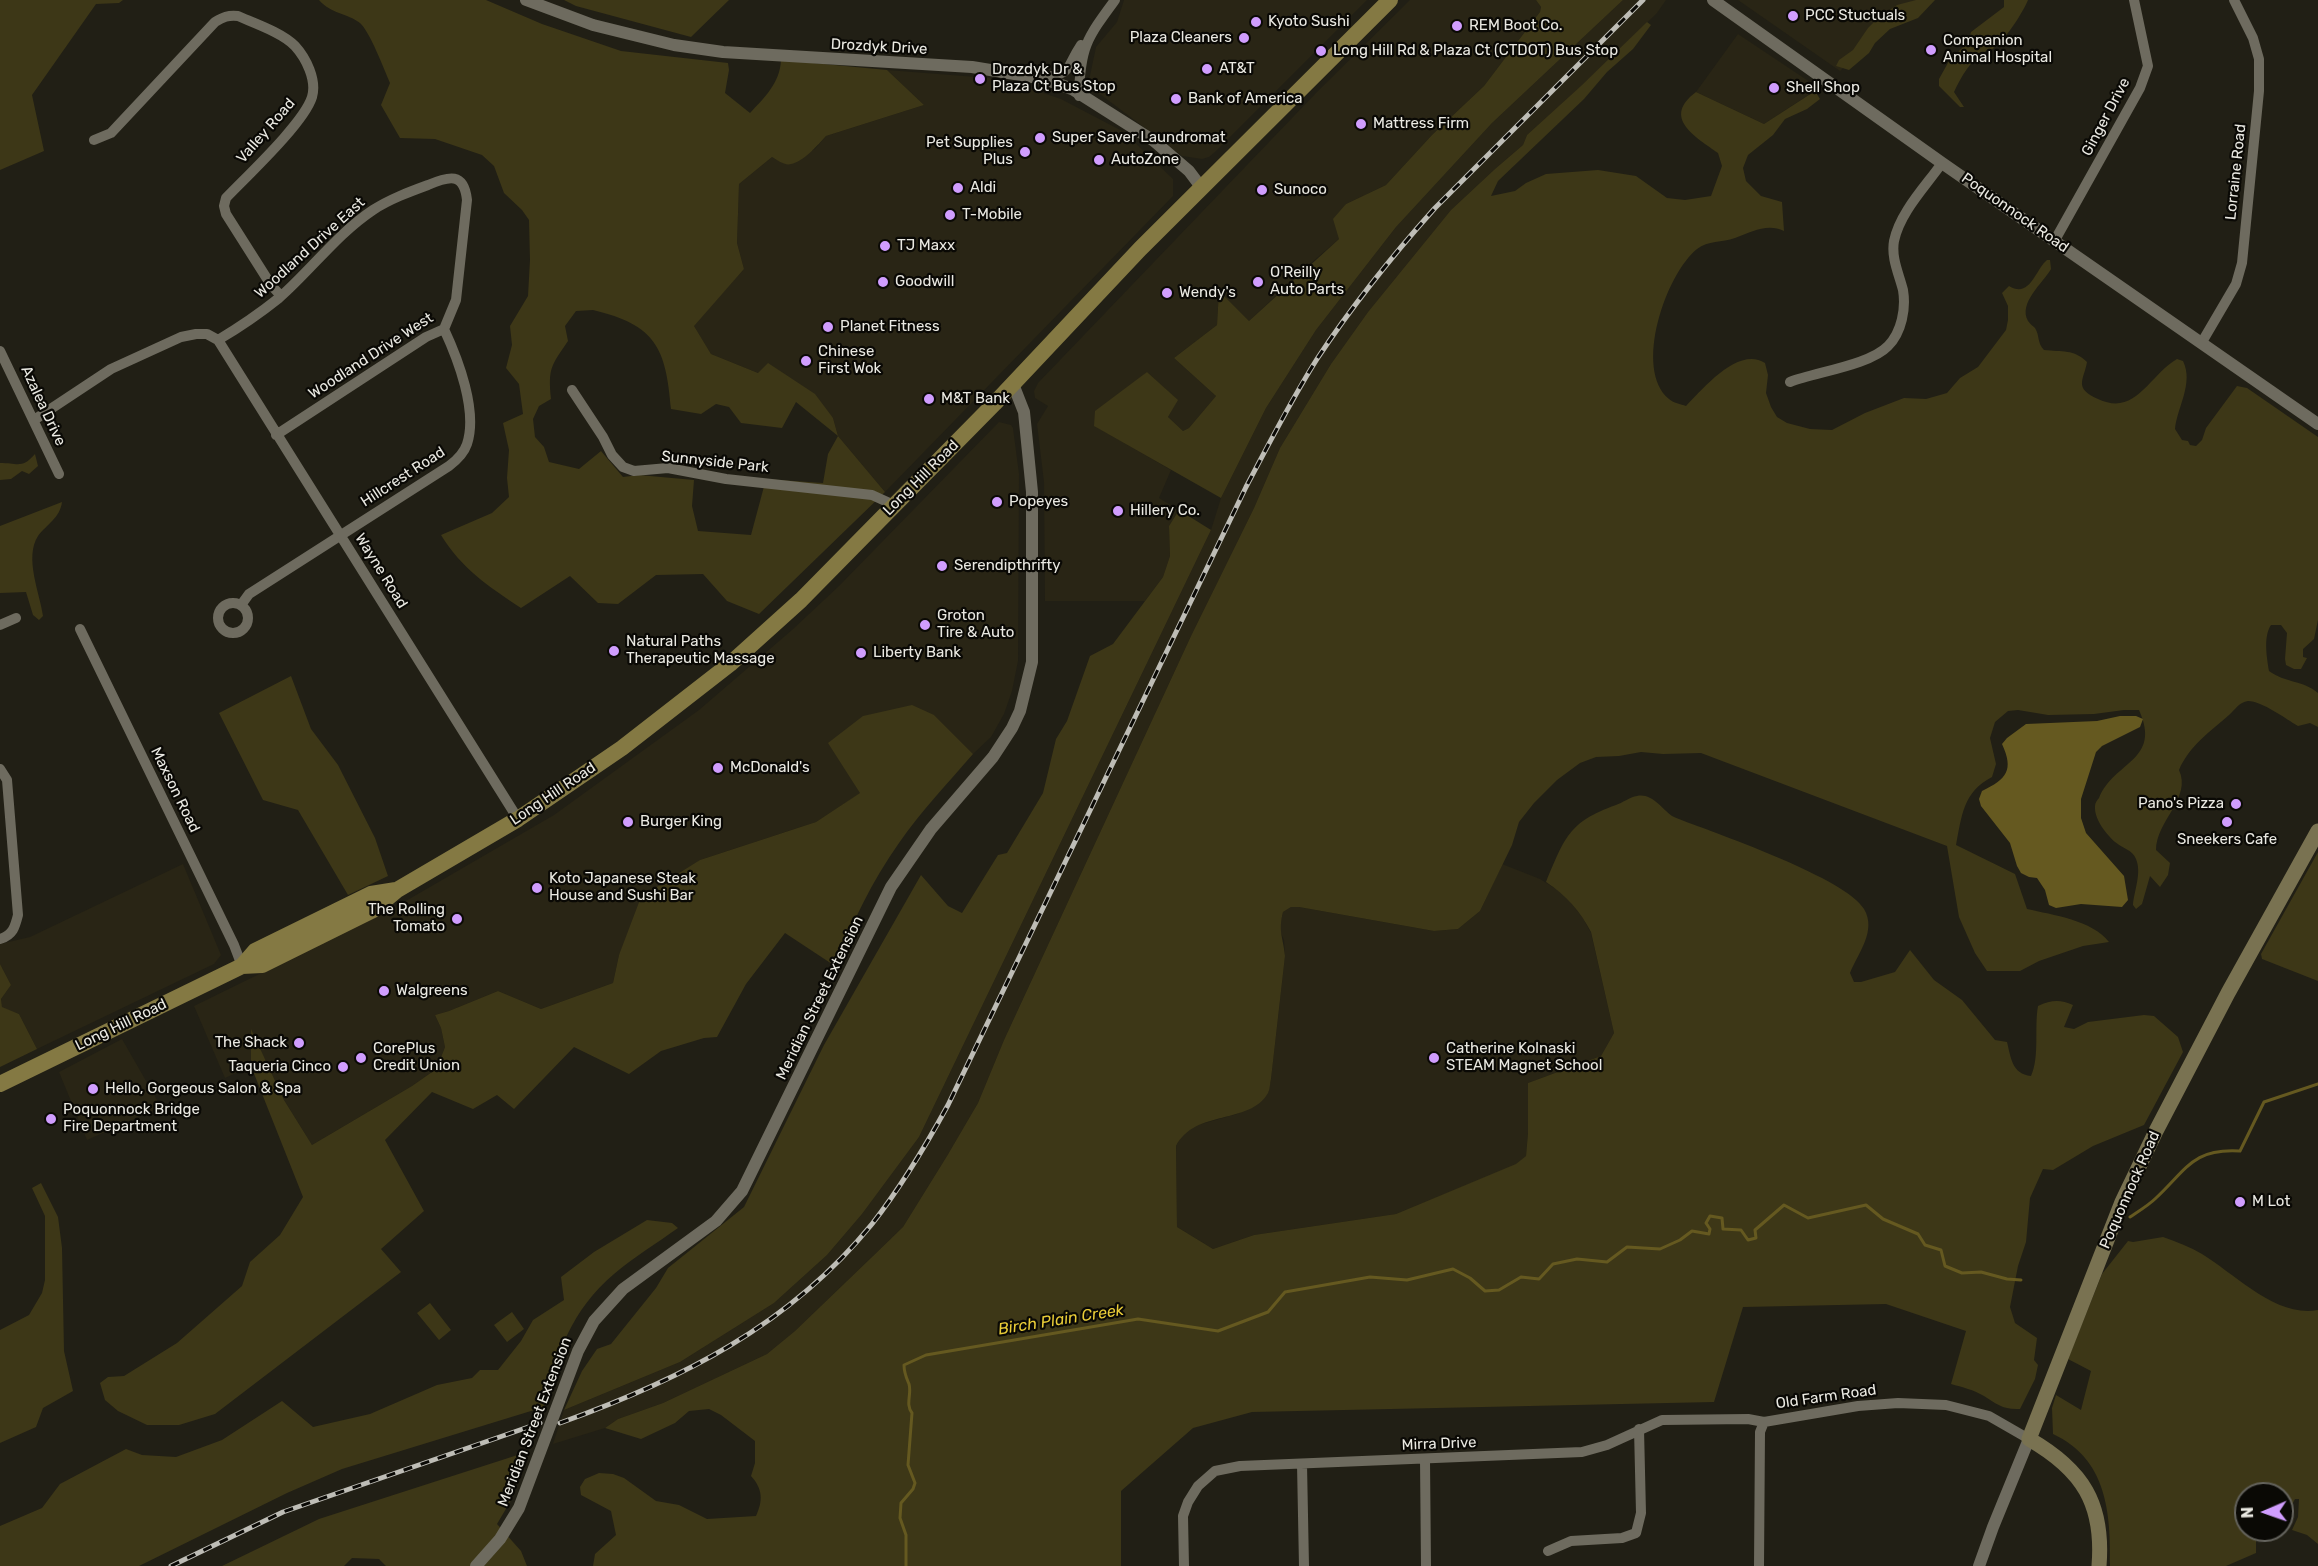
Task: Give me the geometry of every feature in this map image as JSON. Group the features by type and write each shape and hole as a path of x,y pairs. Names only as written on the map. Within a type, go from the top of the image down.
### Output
{"main road":[{"name":"Long Hill Road","path":"0,1084 242,966 255,951 371,894 397,890 518,819 622,748 730,664 801,600 1013,384 1201,187 1390,0"},
{"name":"Poquonnock Road","path":"2029,1439 2122,1202 2228,993 2318,831"},
{"path":"2029,1439 2069,1467 2092,1501 2101,1531 2099,1566"}],"street":[{"name":"Drozdyk Drive","path":"525,0 593,25 674,45 723,52 972,67 1042,78 1072,89 1079,96 1154,141 1189,171 1201,187"},
{"path":"1042,78 1060,75 1068,70 1078,50 1115,0"},
{"name":"Poquonnock Road","path":"1713,0 1942,163 2318,424"},
{"name":"Ginger Drive","path":"2055,240 2140,88 2148,66 2146,47 2134,0"},
{"name":"Lorraine Road","path":"2202,342 2236,284 2242,263 2258,103 2259,59 2253,38 2234,0"},
{"name":"Valley Road","path":"94,140 111,133 215,22 222,18 229,15 238,16 294,45 306,62 311,76 314,86 312,97 303,114 226,198 224,206 226,214 271,285 281,296"},
{"path":"1079,96 1081,57 1090,33"},
{"path":"1790,382 1870,358 1888,346 1900,327 1904,310 1903,291 1894,256 1894,242 1904,218 1942,163"},
{"name":"Woodland Drive East","path":"218,339 253,319 281,296 333,244 374,209 435,182 454,178 460,180"},
{"name":"Woodland Drive West","path":"276,435 426,337 444,329 456,300 467,200 466,190 460,180"},
{"name":"Hillcrest Road","path":"241,605 249,594 459,458 466,446 469,434 468,401 453,348 444,329"},
{"path":"34,420 111,369 165,344 196,334 207,334 218,339"},
{"name":"Wayne Road","path":"218,339 518,819"},
{"name":"Azalea Drive","path":"0,351 58,474"},
{"name":"Meridian Street Extension","path":"476,1566 500,1539 515,1517 578,1351 601,1310 633,1281 716,1221 742,1191 891,887 931,829 993,757 1020,711 1032,662 1032,492 1024,412 1013,384"},
{"name":"Sunnyside Park","path":"572,390 612,455 623,467 634,471 668,468 726,479 872,495 894,505"},
{"path":"0,625 16,618"},
{"name":"Maxson Road","path":"80,629 234,945 242,966"},
{"path":"0,769 7,780 18,915 15,929 0,939"},
{"name":"Old Farm Road","path":"1759,1566 1760,1432 1764,1422 1858,1406 1898,1403 1946,1405 1989,1416 2029,1439"},
{"name":"Mirra Drive","path":"1184,1566 1183,1516 1198,1486 1215,1471 1240,1466 1582,1452 1607,1445 1662,1420 1748,1419 1764,1422"},
{"path":"1548,1551 1571,1541 1622,1538 1636,1533 1641,1513 1639,1429"},
{"name":"Poquonnock Road","path":"1979,1566 2010,1482 2029,1439"},
{"path":"1425,1460 1426,1566"},
{"path":"1302,1464 1304,1566"}],"shaded area":[{"path":"0,0 123,0 119,3 96,4 32,95 44,151 0,170"},
{"path":"319,0 486,0 542,24 621,51 728,63 725,93 750,113 766,96 774,83 781,60 887,70 924,105 826,136 810,153 796,163 786,164 772,157 739,184 737,243 744,269 694,326 711,354 758,373 768,363 815,394 833,418 838,436 885,492 759,614 727,601 703,574 656,575 618,604 598,603 570,576 521,608 476,576 449,547 441,535 492,513 509,497 507,478 509,450 503,423 523,414 519,384 506,368 512,345 510,326 528,296 529,220 504,193 494,166 482,155 435,139 400,138 381,105 390,83 368,34 360,23 324,5","holes":["593,310 631,323 654,342 666,370 671,409 701,414 716,404 729,407 741,423 782,428 796,402 838,436 828,454 823,483 766,479 751,535 698,531 692,506 694,480 639,475 623,477 601,451 579,469 549,462 544,447 535,437 533,419 539,406 551,399 552,368 568,341 565,326 576,311"]},
{"path":"564,0 729,0 691,37 576,6"},
{"path":"1124,0 1367,0 1215,152 1202,159 1182,156 1088,85 1096,47 1117,22"},
{"path":"1410,0 1536,0 1541,7 1540,12 1484,86 1432,135 1386,185 1346,204 1339,239 1249,321 1219,292 1217,325 1174,358 1216,396 1189,428 1183,431 1168,417 1177,400 1147,372 1095,426 1171,470 1159,498 1179,510 1169,526 1170,556 1163,577 1145,601 1045,601 1044,482 1037,424 1048,406 1035,398 1034,391 1038,383 1317,92"},
{"path":"1536,0 1623,0 1492,123 1396,227 1316,330 1266,408 1221,498 1094,426 1095,411 1147,372 1178,400 1168,417 1183,431 1189,428 1216,396 1174,358 1217,325 1219,291 1249,321 1339,239 1333,219 1346,204 1386,185 1432,135 1484,86 1540,12 1541,7"},
{"path":"1623,0 1666,0 1657,13 1600,69 1527,135 1523,145 1451,210 1368,312 1331,364 1280,448 1004,1040 978,1103 903,1227 795,1331 767,1354 663,1403 618,1419 605,1428 553,1444 564,1410 680,1362 774,1303 827,1255 862,1214 919,1137 1211,530 1221,498 1266,408 1316,330 1396,227 1492,123"},
{"path":"1738,0 1918,0 1840,71"},
{"path":"1916,0 1935,0 1918,18 1890,29 1875,43 1869,53 1849,70 1836,66 1839,60 1853,50 1878,18 1897,5"},
{"path":"2004,0 2028,0 2004,37 1994,48 1976,59 1963,75 1954,92 1964,107 1960,107 1939,86 1939,79 1949,61 1968,42 1971,32 2004,7"},
{"path":"1647,22 1651,25 1633,49 1498,181 1491,196 1515,191 1546,174 1598,170 1636,176 1667,198 1685,200 1711,196 1722,166 1718,153 1692,134 1682,119 1682,110 1686,101 1696,92 1764,124 1815,91 1820,99 1807,109 1785,119 1773,135 1748,155 1743,168 1746,181 1761,196 1782,202 1784,231 1766,228 1730,240 1706,244 1685,261 1674,279 1658,322 1654,345 1654,366 1659,385 1669,399 1686,406 1722,372 1744,360 1755,359 1765,363 1768,375 1766,393 1777,417 1787,423 1810,429 1832,430 1865,413 1904,398 1926,399 1947,393 1960,378 1978,367 2006,330 2008,306 2002,293 2009,286 2022,289 2027,286 2047,260 2050,260 2051,269 2026,307 2028,321 2037,331 2040,345 2044,350 2072,353 2087,362 2082,383 2085,391 2090,395 2111,403 2122,403 2141,392 2177,359 2183,361 2187,378 2175,429 2182,440 2188,441 2190,445 2196,446 2202,440 2206,428 2237,386 2247,388 2318,437 2318,620 2314,639 2303,649 2303,657 2307,658 2301,669 2294,669 2286,665 2287,633 2281,625 2271,625 2266,648 2269,671 2318,693 2318,727 2310,723 2298,726 2267,707 2248,701 2240,705 2201,740 2188,754 2179,770 2182,780 2181,790 2158,839 2156,850 2170,863 2168,875 2160,887 2150,876 2142,904 2136,909 2133,905 2138,864 2132,853 2115,842 2104,831 2096,816 2095,806 2106,786 2133,759 2145,740 2139,710 2048,715 2018,710 2008,711 1995,722 1990,738 1996,764 1992,777 1982,783 1969,797 1962,814 1956,845 2015,874 2027,909 2082,923 2093,928 2109,942 2083,946 2039,961 2020,971 1987,971 1975,953 1959,917 1947,846 1701,753 1641,752 1596,757 1580,763 1557,780 1519,822 1512,845 1480,911 1458,929 1434,931 1299,907 1291,907 1283,912 1281,929 1285,956 1269,1091 1260,1103 1249,1110 1196,1127 1185,1134 1176,1146 1177,1227 1213,1249 1254,1235 1396,1214 1516,1164 1526,1156 1528,1083 1601,1056 1614,1033 1591,932 1572,904 1546,882 1564,843 1578,825 1600,811 1632,798 1647,797 1673,817 1782,859 1853,897 1864,909 1868,925 1865,942 1850,973 1854,982 1895,972 1910,950 1934,980 1962,1000 1995,1040 2007,1042 2013,1064 2025,1075 2031,1076 2034,1068 2038,1006 2047,1002 2060,1001 2073,1005 2064,1027 2074,1029 2088,1022 2144,1015 2154,1016 2178,1037 2183,1052 2144,1125 2093,1146 2053,1170 2043,1169 2030,1198 2026,1242 2018,1266 2010,1307 2015,1323 2037,1338 2034,1360 2038,1365 2035,1379 2020,1409 2005,1407 1976,1392 1951,1384 1966,1331 1886,1304 1743,1307 1714,1402 1252,1412 1193,1428 1121,1491 1121,1566 593,1566 595,1554 616,1535 611,1511 581,1495 580,1487 585,1479 599,1473 624,1478 656,1501 679,1505 707,1519 756,1516 761,1495 751,1476 755,1463 755,1441 721,1415 709,1409 689,1411 675,1423 641,1439 605,1428 618,1419 663,1403 767,1354 795,1331 903,1227 978,1103 1004,1040 1280,448 1331,364 1368,312 1451,210 1523,145 1527,135"},
{"path":"1738,34 1819,88 1764,124 1696,92"},
{"path":"887,70 989,78 1016,84 1061,99 1124,132 1173,179 1173,196 885,492 838,436 833,418 758,373 711,354 693,325 744,269 737,243 739,184 772,157 783,163 815,149 826,136 924,105"},
{"path":"999,422 1011,425 1013,428 1019,474 1018,661 1012,691 1004,714 991,737 973,754 934,715 861,793 816,822 700,860 619,955 613,983 541,1009 498,991 435,1015 441,1028 445,1047 432,1072 312,1145 284,1100 251,1030 251,1066 225,1078 194,1006 392,909 554,815 699,710 839,586"},
{"path":"35,454 38,466 29,474 22,471 11,479 0,480 0,463 27,462"},
{"path":"62,502 56,517 38,536 32,555 43,616 39,620 33,615 26,592 0,593 0,526"},
{"path":"1179,510 1211,530 919,1137 862,1214 827,1255 774,1303 680,1362 564,1410 582,1371 597,1349 611,1344 656,1288 668,1268 744,1207 824,1045 921,875 948,906 962,913 998,855 1007,853 1043,793 1056,739 1067,721 1090,656 1113,644 1163,577 1170,556 1169,526"},
{"path":"291,676 311,729 338,765 375,838 388,876 348,895 298,810 263,800 219,713"},
{"path":"912,705 934,715 973,754 907,831 889,857 863,903 835,966 785,933 746,984 717,1037 704,1038 661,1051 629,1074 574,1047 514,1109 497,1095 473,1109 432,1092 385,1140 424,1211 381,1249 401,1272 215,1414 179,1425 147,1425 118,1411 105,1400 100,1383 108,1377 124,1376 177,1343 242,1286 250,1262 280,1235 303,1197 251,1066 251,1029 284,1100 312,1145 432,1072 445,1047 441,1028 435,1015 498,991 541,1009 613,983 619,955 641,897 700,860 816,822 860,793 828,743 863,716"},
{"path":"2120,716 2136,716 2143,719 2140,727 2102,746 2096,752 2081,799 2081,818 2086,833 2124,876 2128,900 2122,907 2081,904 2056,908 2049,905 2045,890 2037,878 2021,873 2010,843 1981,806 1979,799 1982,791 2006,773 2008,767 2002,744 2026,724 2097,721"},
{"path":"2318,852 2318,981 2262,959 2261,954"},
{"path":"183,864 221,955 214,964 37,1049 19,1014 2,1008 1,999 11,985 0,964 0,944 30,937"},
{"name":"Catherine Kolnaski STEAM Magnet School","path":"1502,864 1540,879 1564,894 1583,918 1591,933 1614,1033 1601,1056 1528,1083 1526,1156 1516,1165 1396,1214 1254,1235 1213,1249 1177,1227 1176,1146 1182,1135 1194,1126 1237,1114 1268,1092 1285,956 1284,940 1279,929 1283,912 1291,907 1299,907 1434,931 1458,929 1480,911"},
{"path":"0,964 11,985 1,999 2,1007 19,1014 37,1049 0,1067"},
{"path":"122,1039 161,1107 87,1140 59,1072"},
{"path":"41,1183 58,1217 62,1248 64,1351 73,1391 43,1408 36,1427 0,1443 0,1330 29,1315 42,1293 45,1280 45,1216 32,1188"},
{"path":"647,1220 672,1223 678,1228 622,1268 587,1302 567,1334 544,1407 342,1469 287,1493 139,1566 0,1566 0,1526 42,1508 60,1484 126,1449 142,1455 176,1457 222,1440 282,1401 313,1427 370,1414 437,1385 472,1378 480,1370 498,1370 521,1341 533,1320 564,1300 561,1277 594,1252"},
{"path":"2163,1237 2202,1254 2272,1301 2302,1311 2318,1310 2318,1544 2307,1535 2294,1531 2298,1517 2299,1499 2294,1501 2294,1482 2234,1482 2234,1542 2256,1542 2256,1553 2226,1566 2110,1566 2107,1508 2102,1490 2085,1458 2071,1445 2053,1434 2052,1408 2056,1395 2081,1410 2091,1371 2068,1359 2102,1274 2128,1241"},
{"path":"430,1303 451,1330 439,1340 417,1313"},
{"path":"512,1312 524,1329 507,1342 494,1325"},
{"path":"530,1451 510,1502 497,1524 521,1551 527,1566 386,1566 379,1559 352,1558 344,1566 222,1566 319,1519"}],"waterway":[{"name":"Birch Plain Creek","path":"2130,1217 2153,1201 2192,1162 2211,1153 2240,1151 2264,1102 2318,1084"},
{"name":"Birch Plain Creek","path":"906,1566 906,1535 900,1518 901,1503 913,1489 915,1483 908,1465 912,1413 909,1406 910,1388 904,1365 926,1355 1138,1319 1218,1331 1268,1312 1285,1292 1370,1277 1407,1280 1453,1269 1470,1278 1485,1291 1499,1290 1521,1277 1539,1279 1553,1264 1577,1259 1607,1262 1627,1247 1660,1249 1680,1240 1692,1231 1709,1234 1710,1229 1706,1223 1710,1216 1722,1218 1723,1229 1741,1230 1748,1240 1756,1238 1755,1230 1784,1205 1808,1218 1866,1205 1883,1219 1918,1234 1925,1245 1941,1250 1945,1266 1962,1273 1981,1272 2021,1280"}],"railway":[{"path":"560,1423 648,1388 730,1346 805,1292 840,1260 872,1224 893,1196 948,1105 1246,487 1317,359 1373,282 1435,208 1643,0"},
{"path":"171,1566 283,1512 540,1423"}],"place":[{"name":"PCC Stuctuals","path":"1793,16"},
{"name":"Kyoto Sushi","path":"1256,22"},
{"name":"REM Boot Co.","path":"1457,26"},
{"name":"Plaza Cleaners","path":"1244,38"},
{"name":"Companion Animal Hospital","path":"1931,50"},
{"name":"Long Hill Rd & Plaza Ct (CTDOT) Bus Stop","path":"1321,51"},
{"name":"AT&T","path":"1207,69"},
{"name":"Drozdyk Dr & Plaza Ct Bus Stop","path":"980,79"},
{"name":"Shell Shop","path":"1774,88"},
{"name":"Bank of America","path":"1176,99"},
{"name":"Mattress Firm","path":"1361,124"},
{"name":"Super Saver Laundromat","path":"1040,138"},
{"name":"Pet Supplies Plus","path":"1025,152"},
{"name":"AutoZone","path":"1099,160"},
{"name":"Aldi","path":"958,188"},
{"name":"Sunoco","path":"1262,190"},
{"name":"T-Mobile","path":"950,215"},
{"name":"TJ Maxx","path":"885,246"},
{"name":"Goodwill","path":"883,282"},
{"name":"O'Reilly Auto Parts","path":"1258,282"},
{"name":"Wendy's","path":"1167,293"},
{"name":"Planet Fitness","path":"828,327"},
{"name":"Chinese First Wok","path":"806,361"},
{"name":"M&T Bank","path":"929,399"},
{"name":"Popeyes","path":"997,502"},
{"name":"Hillery Co.","path":"1118,511"},
{"name":"Serendipthrifty","path":"942,566"},
{"name":"Groton Tire & Auto","path":"925,625"},
{"name":"Natural Paths Therapeutic Massage","path":"614,651"},
{"name":"Liberty Bank","path":"861,653"},
{"name":"McDonald's","path":"718,768"},
{"name":"Pano's Pizza","path":"2236,804"},
{"name":"Burger King","path":"628,822"},
{"name":"Sneekers Cafe","path":"2227,822"},
{"name":"Koto Japanese Steak House and Sushi Bar","path":"537,888"},
{"name":"The Rolling Tomato","path":"457,919"},
{"name":"Walgreens","path":"384,991"},
{"name":"The Shack","path":"299,1043"},
{"name":"CorePlus Credit Union","path":"361,1058"},
{"name":"Catherine Kolnaski STEAM Magnet School","path":"1434,1058"},
{"name":"Taqueria Cinco","path":"343,1067"},
{"name":"Hello, Gorgeous Salon & Spa","path":"93,1089"},
{"name":"Poquonnock Bridge Fire Department","path":"51,1119"},
{"name":"M Lot","path":"2240,1202"}]}
